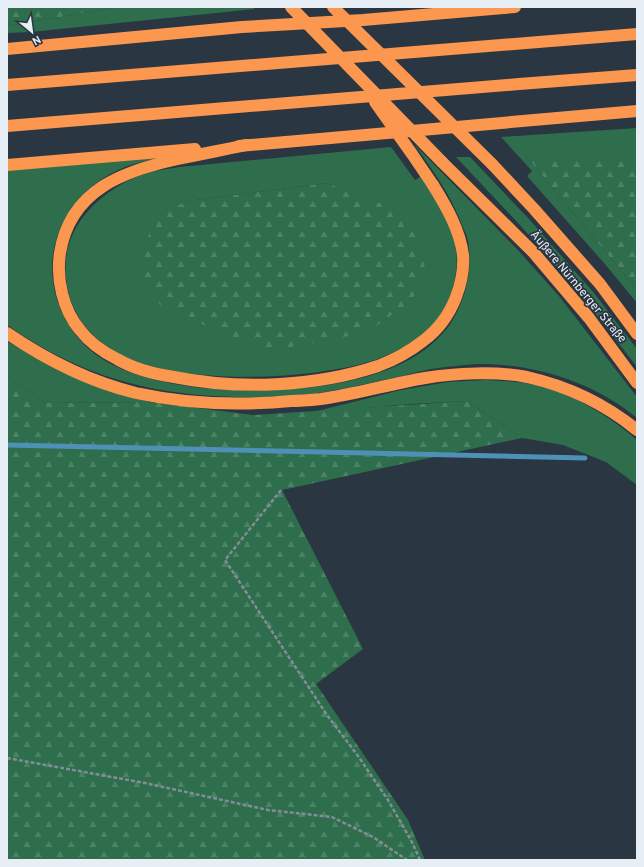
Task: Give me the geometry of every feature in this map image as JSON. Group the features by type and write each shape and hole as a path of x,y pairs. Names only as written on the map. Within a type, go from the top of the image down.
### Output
{"highway":[{"path":"246,145 160,163 127,173 104,185 80,206 67,228 59,256 59,267 62,294 67,307 79,330 87,338 106,353 124,363 164,376 207,382 236,384 294,383 340,376 379,365 402,355 424,340 440,326 453,305 458,292 461,279 463,255 455,227 444,203 433,184 387,118 345,63 291,7"},
{"name":"Äußere Nürnberger Straße","path":"333,7 492,164 534,209 600,284 637,334"},
{"path":"363,20 421,7"},
{"path":"7,49 242,27 363,20 515,7"},
{"path":"7,85 637,34"},
{"path":"7,46 44,46"},
{"name":"Äußere Nürnberger Straße","path":"345,63 534,254 589,318 637,383"},
{"path":"7,126 637,75"},
{"path":"7,165 621,112 637,112"},
{"path":"600,284 637,319"},
{"path":"7,333 42,355 84,375 135,392 174,400 239,404 320,399 425,378 456,374 508,374 527,377 559,386 584,396 616,414 637,430"}],"path":[{"path":"282,490 225,560 327,715 358,756 388,800 412,842 420,860"},
{"path":"7,758 145,783 268,810 332,817 374,837 407,860"}],"green space":[{"path":"7,7 120,7 7,26"},
{"path":"120,7 253,7 255,9 31,32 7,33 7,26"},
{"path":"637,128 637,157 527,157 637,290 637,303 604,263 527,176 532,171 501,137"},
{"path":"414,144 516,248 559,296 637,397 637,418 602,394 562,377 520,367 498,365 477,364 431,369 323,392 269,397 212,396 155,389 100,374 73,363 31,341 7,325 7,169 169,155 131,165 104,178 82,195 65,218 59,231 53,252 52,273 57,300 70,327 81,342 104,360 135,374 173,384 217,389 263,391 309,388 352,380 390,369 420,353 436,341 448,327 457,312 464,295 470,259 468,239 458,214 441,183"},
{"path":"391,147 415,180 422,176 451,229 456,249 456,274 444,309 429,329 420,337 398,350 368,362 319,372 269,376 215,376 161,368 137,362 115,352 88,330 74,309 66,280 65,265 69,244 74,232 89,210 110,192 145,174 179,167","holes":["326,183 358,196 188,201"]},
{"path":"456,157 470,157 528,218 594,293 637,349 637,367 585,300 520,225"},
{"path":"527,157 637,157 637,290"},
{"path":"326,183 396,209 410,225 421,248 425,269 412,300 379,324 359,334 269,351 164,309 151,294 144,277 143,255 151,226 169,209 188,201"},
{"path":"7,341 56,369 83,381 150,402 45,403 7,376"},
{"path":"7,376 45,403 150,402 253,415 467,401 522,438 282,490 363,649 316,684 408,820 425,860 7,860"},
{"path":"485,380 524,383 559,392 583,403 617,424 637,440 637,485 606,462 563,445 522,438 467,401 313,412 401,390 448,382"}],"waterway":[{"path":"7,445 585,458"}]}
